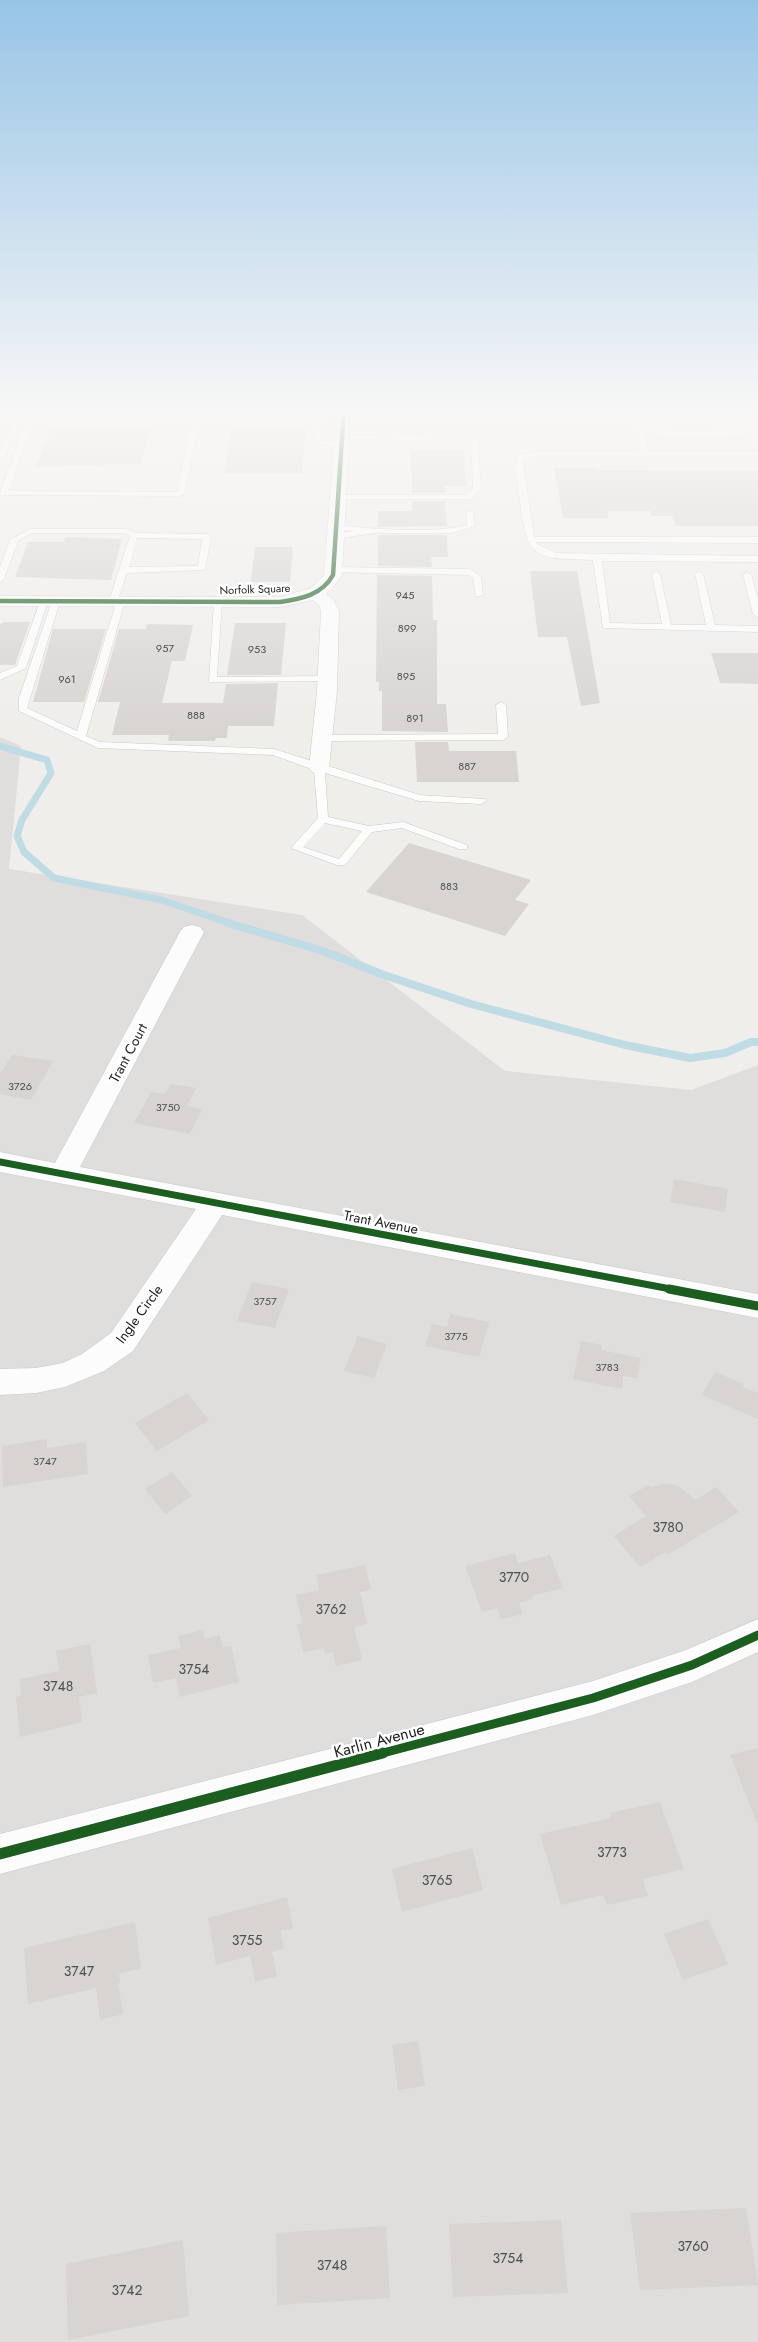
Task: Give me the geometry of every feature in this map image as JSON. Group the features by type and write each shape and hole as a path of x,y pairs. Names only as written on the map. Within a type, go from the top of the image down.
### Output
{"street":[{"path":"319,768 328,679 330,611 327,603 315,593 331,579 334,570 337,517"},
{"name":"Norfolk Square","path":"0,601 280,602 315,593"},
{"name":"Trant Court","path":"63,1174 192,932"},
{"name":"Trant Avenue","path":"0,1162 758,1306"},
{"name":"Ingle Circle","path":"0,1382 38,1382 72,1374 102,1359 122,1342 215,1203"},
{"name":"Karlin Avenue","path":"0,1854 593,1698 692,1665 758,1635"}],"lane":[{"path":"336,531 452,531 471,526 470,517"},
{"path":"528,517 533,545 545,553 556,556 758,559"},
{"path":"0,578 14,540 30,531 126,531 134,535 207,537 202,568 124,570"},
{"path":"81,736 134,535"},
{"path":"531,538 758,540"},
{"path":"597,558 606,626 758,629"},
{"path":"334,570 470,572 477,577 479,595"},
{"path":"656,574 667,627"},
{"path":"699,574 711,628"},
{"path":"747,575 758,614"},
{"path":"0,677 7,672 21,668 50,601"},
{"path":"50,601 22,709 98,745 161,746 274,752 319,768 419,798 481,801"},
{"path":"218,602 212,680 328,679"},
{"path":"322,738 504,737 501,705"},
{"path":"319,768 323,819 296,848 341,863 369,829"},
{"path":"323,819 369,829 403,825 463,847"}],"shaded area":[{"path":"0,737 21,746 9,869 302,915 505,1071 691,1090 758,1065 758,2342 0,2342"}],"building":[{"path":"378,517 446,517 447,526 378,527"},
{"path":"563,517 609,518 563,518"},
{"path":"672,517 758,517 758,526 675,526"},
{"path":"378,535 447,535 448,557 431,557 432,567 378,566"},
{"path":"65,537 122,539 111,580 15,577 28,542 64,542"},
{"path":"255,547 293,547 290,582 251,582"},
{"path":"530,571 577,571 600,703 581,706 567,637 538,637"},
{"path":"377,575 432,576 433,620 437,620 437,704 446,704 448,732 382,731 382,691 379,691 379,682 376,682"},
{"path":"5,622 30,622 15,665 0,665 0,624"},
{"path":"235,623 286,623 281,675 227,675"},
{"path":"147,624 193,625 185,661 172,661 162,703 223,703 226,684 278,683 274,726 228,726 227,738 216,738 215,741 168,741 169,735 112,735 120,702 98,702 119,629 146,629"},
{"path":"53,629 106,629 84,702 33,702"},
{"path":"711,653 758,653 758,684 720,683"},
{"path":"415,742 448,742 449,751 516,751 519,782 417,782"},
{"path":"409,843 531,880 515,900 529,904 505,936 366,892"},
{"path":"12,1055 53,1061 31,1100 0,1094 0,1074"},
{"path":"171,1084 196,1088 187,1106 202,1109 190,1134 134,1123 151,1092 165,1094"},
{"path":"674,1179 728,1189 725,1212 670,1202"},
{"path":"252,1282 289,1289 275,1328 237,1321"},
{"path":"450,1314 489,1322 479,1357 425,1346 432,1324 447,1327"},
{"path":"358,1336 387,1344 374,1378 344,1371"},
{"path":"581,1341 602,1345 601,1350 641,1358 637,1378 623,1376 622,1389 573,1379"},
{"path":"715,1372 744,1384 742,1387 758,1393 758,1419 702,1395"},
{"path":"187,1393 209,1420 157,1451 135,1423"},
{"path":"47,1439 47,1448 86,1442 88,1474 3,1487 2,1446"},
{"path":"172,1472 192,1496 165,1514 145,1489"},
{"path":"664,1484 677,1485 696,1500 716,1487 739,1512 667,1555 665,1552 640,1567 614,1536 646,1516 629,1496 648,1485 651,1487"},
{"path":"515,1553 518,1563 550,1555 563,1588 532,1596 533,1599 519,1603 523,1614 501,1619 497,1608 482,1612 465,1566"},
{"path":"365,1565 371,1590 360,1592 367,1624 354,1627 362,1660 336,1666 333,1652 325,1654 324,1648 303,1652 297,1624 302,1623 296,1595 319,1590 316,1575"},
{"path":"203,1630 205,1639 220,1635 223,1648 231,1646 239,1682 180,1697 176,1678 153,1683 148,1655 181,1648 178,1636"},
{"path":"90,1644 97,1693 79,1697 82,1722 20,1737 16,1697 21,1696 20,1679 59,1671 56,1651"},
{"path":"758,1748 758,1822 757,1823 730,1755"},
{"path":"660,1802 684,1869 643,1879 648,1896 607,1905 603,1895 561,1905 540,1834 611,1818 610,1813"},
{"path":"472,1848 483,1890 402,1912 392,1869"},
{"path":"287,1897 293,1928 280,1931 284,1948 272,1952 277,1976 255,1982 250,1956 216,1965 208,1918"},
{"path":"708,1919 728,1964 683,1980 664,1934"},
{"path":"135,1922 141,1968 119,1974 120,1982 118,1983 123,2014 100,2020 96,1988 28,2004 24,1948"},
{"path":"418,2041 425,2086 398,2090 392,2045"},
{"path":"746,2208 758,2285 640,2290 630,2213"},
{"path":"561,2220 568,2293 453,2297 449,2224"},
{"path":"386,2226 390,2298 277,2305 276,2233"},
{"path":"183,2240 189,2316 68,2340 66,2264"}],"waterway":[{"path":"0,746 47,760 51,773 22,820 17,836 24,852 54,878 162,900 232,924"},
{"path":"228,923 323,951 384,975 471,1004 625,1045 690,1058 725,1053 751,1042 758,1042"}],"cycle path":[{"path":"0,601 280,602 303,597 318,592 329,582 333,575 337,517"},
{"path":"0,1162 758,1306"},
{"path":"0,1854 593,1698 692,1665 758,1635"}]}
